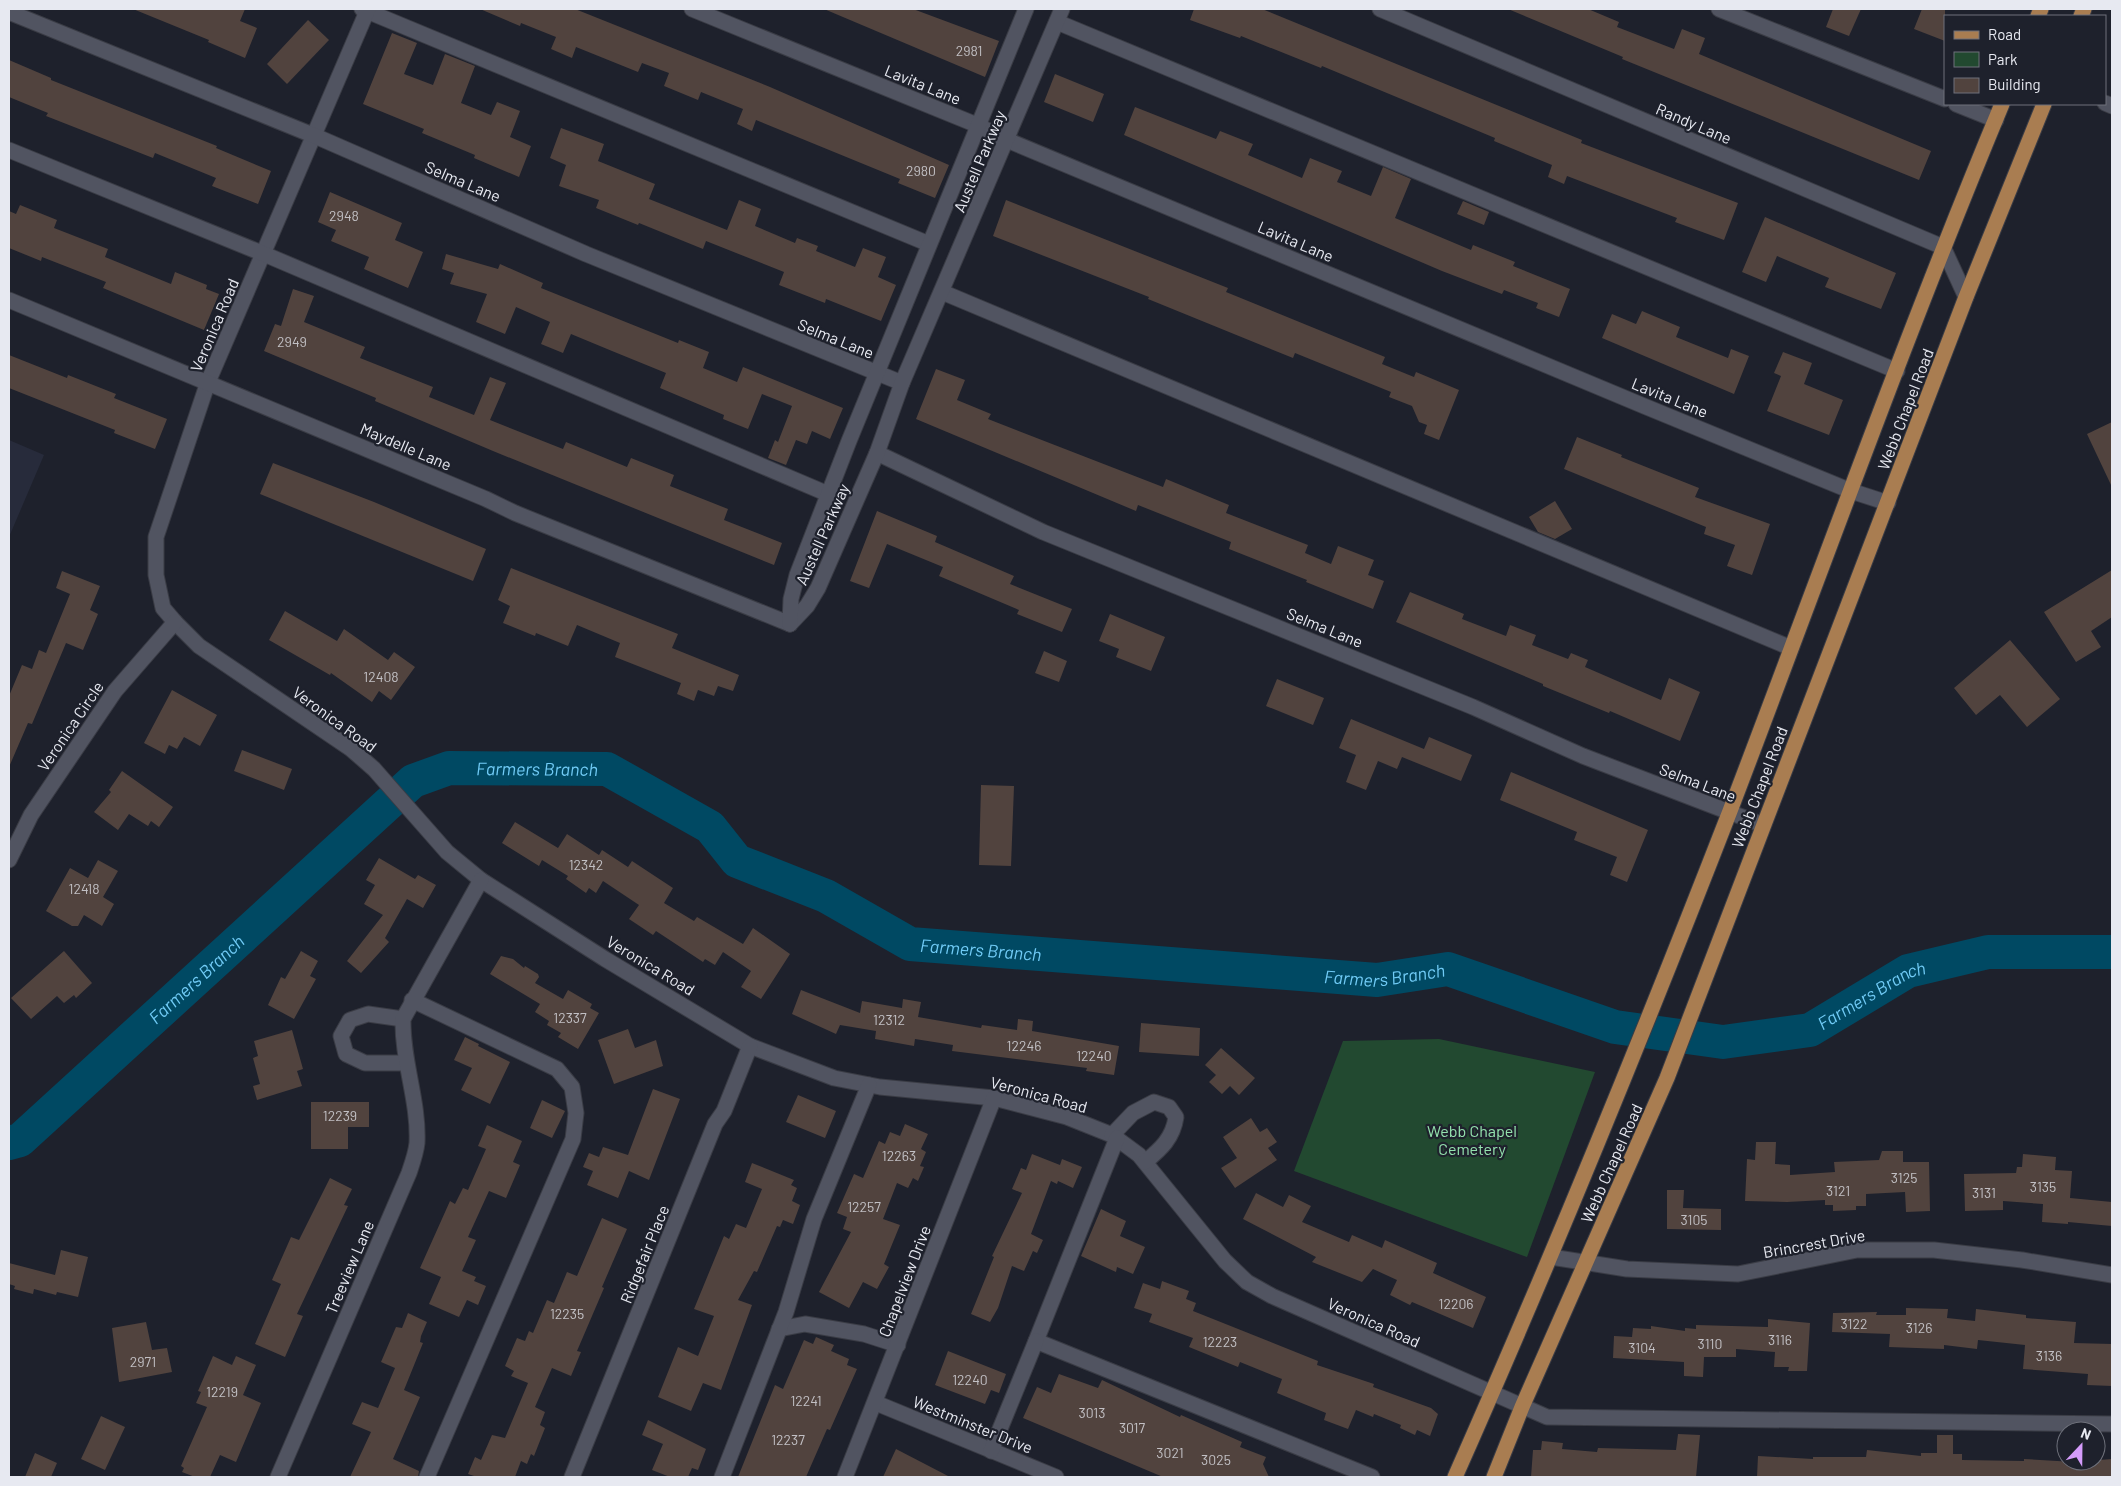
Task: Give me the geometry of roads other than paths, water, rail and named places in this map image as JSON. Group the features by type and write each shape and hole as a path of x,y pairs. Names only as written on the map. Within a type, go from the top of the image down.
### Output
{"main road":[{"name":"Webb Chapel Road","path":"1455,1477 1551,1257 1626,1072 1729,813 1943,247 2002,105"},
{"name":"Webb Chapel Road","path":"1494,1477 1522,1407 1667,1078 1966,297 2044,105"}],"street":[{"name":"Lavita Lane","path":"692,9 978,125 1008,140 1851,490 1888,503"},
{"name":"Austell Parkway","path":"790,624 791,599 797,575 828,494 1026,9"},
{"name":"Randy Lane","path":"1380,9 1943,247"},
{"path":"1719,9 1944,99"},
{"path":"366,10 929,244"},
{"name":"Veronica Road","path":"366,10 315,136 208,382 156,537 156,575 164,608 199,646 351,749 384,780 447,852 481,880 605,959 750,1046 834,1078 869,1085 994,1098 1067,1116 1114,1136 1146,1162 1226,1260 1247,1282 1272,1296 1547,1417 2112,1424"},
{"name":"Selma Lane","path":"9,12 315,136 586,254 902,383"},
{"name":"Austell Parkway","path":"790,624 807,606 818,588 876,453 902,383 1008,140 1059,15"},
{"path":"1059,15 1896,371"},
{"path":"1958,105 1996,120"},
{"path":"9,150 264,254 828,494"},
{"path":"1943,247 1966,297"},
{"path":"942,292 1791,648"},
{"name":"Maydelle Lane","path":"9,300 486,499 515,513 790,624"},
{"name":"Selma Lane","path":"876,453 1043,532 1473,707 1583,756 1763,825"},
{"name":"Veronica Circle","path":"9,860 31,815 115,691 175,622"},
{"name":"Treeview Lane","path":"278,1477 409,1173 417,1144 416,1117 403,1042 403,1019 481,880"},
{"path":"412,1000 557,1069 572,1087 576,1114 573,1139 428,1477"},
{"path":"403,1019 368,1014 350,1020 341,1036 346,1054 365,1063 406,1063"},
{"name":"Ridgefair Place","path":"572,1477 715,1124 724,1111 750,1046"},
{"path":"722,1477 779,1329 814,1219 869,1085"},
{"name":"Chapelview Drive","path":"845,1477 876,1403 994,1098"},
{"path":"991,1451 1036,1341 1114,1136 1133,1113 1154,1102 1169,1107 1176,1117 1174,1130 1162,1148 1146,1162"},
{"name":"Brincrest Drive","path":"1551,1257 1627,1269 1738,1274 1857,1250 1934,1250 2022,1260 2112,1275"},
{"path":"779,1329 805,1324 864,1334 898,1345"},
{"path":"1036,1341 1372,1477"},
{"name":"Westminster Drive","path":"876,1403 1056,1477"}],"waterway":[{"name":"Farmers Branch","path":"9,1143 20,1140 413,781 449,768 607,769 710,827 737,861 826,896 910,944 1377,980 1448,969 1615,1027 1723,1042 1810,1030 1908,971 1988,952 2112,952"}],"park label":[{"name":"Webb Chapel Cemetery","path":"1472,1139"}]}
